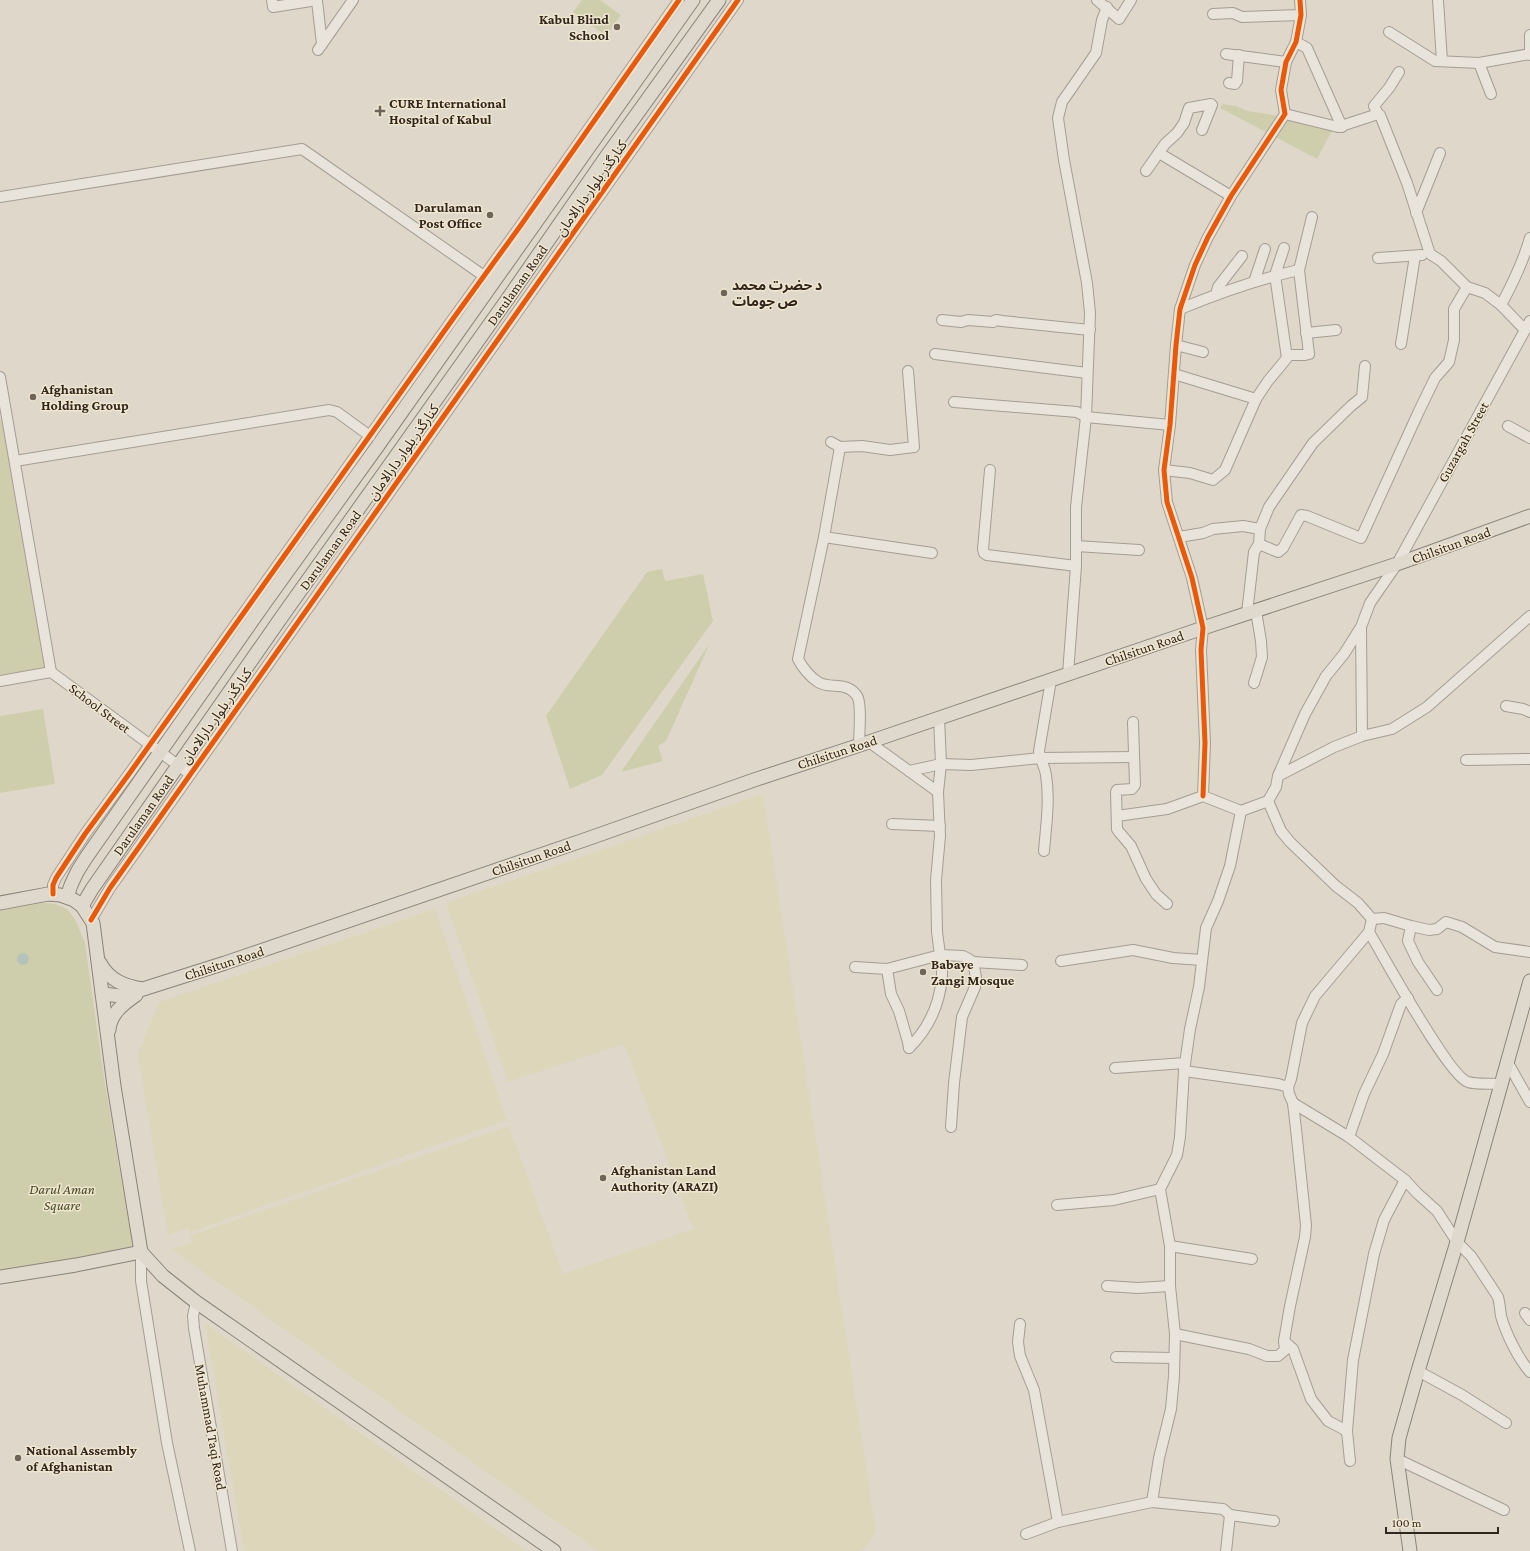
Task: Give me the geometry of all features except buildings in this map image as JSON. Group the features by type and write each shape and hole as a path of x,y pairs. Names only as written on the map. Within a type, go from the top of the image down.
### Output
{"main road":[{"name":"Darulaman Road","path":"67,897 70,884 75,874 264,604 377,447 488,280 693,0"},
{"name":"Darulaman Road","path":"82,906 92,889 178,765 514,290 606,157 719,0"},
{"path":"488,280 514,290"},
{"name":"Chilsitun Road","path":"144,990 373,913 754,780 864,744 1202,628 1397,564 1530,516"},
{"path":"0,903 53,894 67,897 82,906 93,923 114,1086 141,1252 163,1276 196,1302 554,1551"},
{"path":"99,962 105,972 112,979 128,986 144,990"},
{"path":"1410,1551 1397,1459 1402,1426 1457,1242 1530,981"},
{"path":"103,994 121,996 144,990"},
{"path":"109,1043 109,1026 113,1016 122,1005 144,990"},
{"path":"0,1277 76,1265 141,1252"}],"street":[{"path":"272,0 273,7 317,0 320,47 353,0"},
{"path":"53,894 53,885 66,861 370,436 488,280 526,219 679,0"},
{"name":"کنارگذر بلوار دارالامان","path":"91,920 110,888 190,774 738,0"},
{"path":"1097,0 1119,18 1131,0"},
{"path":"1203,796 1205,743 1201,650 1202,628 1192,578 1168,502 1164,470 1170,425 1180,309 1198,258 1208,237 1231,196 1285,114 1281,90 1286,62 1296,42 1301,15 1300,0"},
{"path":"1438,0 1442,62"},
{"path":"1068,674 1076,566 1076,507 1086,417 1090,313 1087,283 1064,160 1058,118 1062,102 1096,53 1102,20 1107,7"},
{"path":"1213,14 1233,13 1242,17 1301,15"},
{"path":"1390,32 1435,61 1479,63 1530,54 1530,35"},
{"path":"1296,42 1307,48 1342,127"},
{"path":"1226,54 1286,62"},
{"path":"1229,83 1234,84 1237,81 1239,56"},
{"path":"1479,63 1491,94"},
{"path":"1398,72 1389,88 1374,104 1374,106 1380,115 1407,183 1430,254 1441,261 1467,286 1485,293 1527,326"},
{"path":"1146,171 1165,144 1184,123 1189,108 1211,104 1202,130"},
{"path":"1285,114 1342,127 1378,114"},
{"path":"0,196 302,150 488,280"},
{"path":"1416,213 1440,153"},
{"path":"1159,154 1231,196"},
{"path":"1288,355 1305,356 1309,354 1299,270 1312,217"},
{"path":"1501,305 1520,269 1530,238"},
{"path":"1164,470 1190,473 1213,480 1225,470 1256,399 1268,381 1287,358 1288,355 1275,275 1284,248"},
{"path":"1254,282 1266,249"},
{"path":"1378,258 1430,254"},
{"path":"1216,295 1218,287 1242,256"},
{"path":"1401,344 1416,256"},
{"path":"1180,309 1275,275 1299,270"},
{"path":"1259,544 1278,552 1283,548 1301,515 1307,516 1361,538 1418,411 1435,378 1449,362 1454,340 1454,309 1467,286"},
{"path":"514,290 534,288"},
{"path":"942,320 961,322 968,320 993,322 996,320 1090,330"},
{"name":"Guzargah Street","path":"1361,628 1370,603 1397,564 1527,326"},
{"path":"1306,333 1336,330"},
{"path":"1176,345 1203,352"},
{"path":"935,354 1087,372"},
{"path":"1254,683 1262,657 1261,642 1252,612 1251,567 1254,552 1259,544 1260,529 1269,508 1313,443 1362,397 1365,366"},
{"path":"831,442 840,447 862,446 890,450 914,447 908,371"},
{"path":"1174,374 1256,399"},
{"path":"0,377 52,672 0,680"},
{"path":"954,402 1077,412 1086,417 1170,425"},
{"path":"15,461 329,410 337,412 370,436"},
{"path":"1508,426 1530,438"},
{"path":"840,447 824,537 798,659 801,665 819,683 848,687 858,697 864,744 909,771 938,792"},
{"path":"990,470 983,549 984,553 987,555 1076,566"},
{"path":"1179,537 1203,534 1213,529 1243,526 1260,529"},
{"path":"824,537 932,553"},
{"path":"1076,546 1138,550"},
{"path":"1278,776 1334,747 1362,736 1392,729 1427,707 1530,616"},
{"path":"1361,628 1362,736"},
{"path":"1117,816 1167,809 1203,796 1241,811 1268,801 1276,787 1278,776 1305,714 1326,676 1344,654 1361,628"},
{"name":"School Street","path":"52,672 190,774"},
{"path":"1044,851 1048,802 1046,774 1039,751 1051,680"},
{"path":"1506,706 1523,709 1530,712"},
{"path":"887,969 891,994 900,1011 908,1042 908,1048 916,1041 928,1024 935,1008 941,985 943,961 940,955 937,932 936,880 940,826 938,792 941,764 939,718"},
{"path":"1133,722 1135,785 1132,789 1117,790 1116,792 1119,832 1131,846 1146,879 1156,894 1167,904"},
{"path":"909,771 941,764 971,765 1040,758 1134,756"},
{"path":"1466,760 1530,759"},
{"path":"1175,1334 1249,1349 1267,1356 1278,1356 1285,1350 1284,1341 1305,1237 1306,1225 1293,1102 1289,1094 1288,1087 1291,1079 1302,1023 1315,996 1370,932 1372,919 1358,903 1336,886 1290,842 1281,831 1268,801"},
{"path":"1152,1502 1159,1458 1171,1409 1174,1376 1175,1334 1170,1286 1170,1246 1160,1189 1177,1155 1180,1137 1185,1067 1190,1029 1199,987 1206,928 1218,901 1230,866 1241,811"},
{"path":"892,824 940,826"},
{"path":"1372,919 1384,918 1429,930 1437,929 1446,922 1462,927 1495,947 1530,952"},
{"path":"1411,926 1408,941 1418,962 1437,990"},
{"path":"1370,932 1434,1042 1462,1078 1468,1082 1502,1084"},
{"path":"1061,961 1133,950 1174,958 1202,960"},
{"path":"855,967 887,969 940,955 963,956 973,962 1022,965"},
{"path":"951,1127 962,1017 975,987 976,977 973,962"},
{"path":"1349,1137 1364,1094 1383,1054 1401,1004 1408,998"},
{"path":"1508,1063 1526,1091 1530,1102"},
{"path":"1115,1068 1185,1067 1288,1087"},
{"path":"1293,1102 1349,1137 1405,1180 1416,1193 1436,1211 1457,1242 1472,1256 1498,1298 1505,1327 1522,1363 1530,1372"},
{"path":"1350,1461 1347,1431 1353,1360 1374,1254 1384,1220 1405,1180"},
{"path":"1057,1205 1114,1200 1160,1189"},
{"path":"1170,1246 1252,1259"},
{"path":"141,1252 141,1281 167,1443 190,1551"},
{"path":"1107,1286 1138,1288 1170,1286"},
{"name":"Muhammad Taqi Road","path":"196,1302 193,1316 194,1328 232,1551"},
{"path":"1020,1324 1018,1342 1020,1356 1034,1390 1058,1522"},
{"path":"1284,1341 1293,1349 1311,1399 1328,1421 1347,1431"},
{"path":"1116,1357 1174,1358"},
{"path":"1418,1371 1462,1395 1506,1423"},
{"path":"1397,1459 1504,1510"},
{"path":"1026,1534 1058,1522 1152,1502 1223,1509 1230,1515 1274,1521"},
{"path":"1226,1551 1230,1515"}],"shaded area":[{"path":"763,794 876,1531 862,1551 598,1551 171,1249 191,1243 191,1235 509,1126 563,1274 693,1229 624,1044 508,1082 446,903"},
{"path":"435,909 507,1120 190,1232 188,1228 168,1235 138,1054 159,1002"},
{"path":"25,953 28,954 28,964 21,965 18,964 17,957 18,954"},
{"path":"205,1323 527,1551 244,1551"}],"green space":[{"path":"582,0 600,0 621,15 606,36 573,12"},
{"path":"1223,104 1236,106 1248,111 1287,117 1334,127 1317,159 1220,108"},
{"path":"10,418 47,667 0,675 0,420"},
{"path":"662,569 665,581 703,574 713,621 602,775 570,789 546,716 647,572"},
{"path":"710,643 666,741 658,746 663,761 621,772"},
{"path":"43,709 55,784 0,793 0,716"},
{"name":"Darul Aman Square","path":"37,902 56,904 67,909 75,919 85,943 104,1078 133,1248 0,1270 0,908"}],"cycle path":[{"path":"53,894 53,885 56,878 85,834 521,225 679,0"},
{"path":"91,920 110,888 738,0"},
{"path":"1203,796 1205,743 1201,650 1203,628 1192,578 1167,502 1164,470 1170,425 1180,309 1195,265 1208,237 1231,196 1285,114 1281,90 1286,62 1296,42 1301,15 1300,0"}],"place":[{"name":"Kabul Blind School","path":"617,27"},
{"name":"CURE International Hospital of Kabul","path":"380,111"},
{"name":"Darulaman Post Office","path":"490,215"},
{"name":"د حضرت محمد ص جومات","path":"724,293"},
{"name":"Afghanistan Holding Group","path":"33,397"},
{"name":"Babaye Zangi Mosque","path":"923,972"},
{"name":"Afghanistan Land Authority (ARAZI)","path":"603,1178"},
{"name":"National Assembly of Afghanistan","path":"18,1458"}]}
